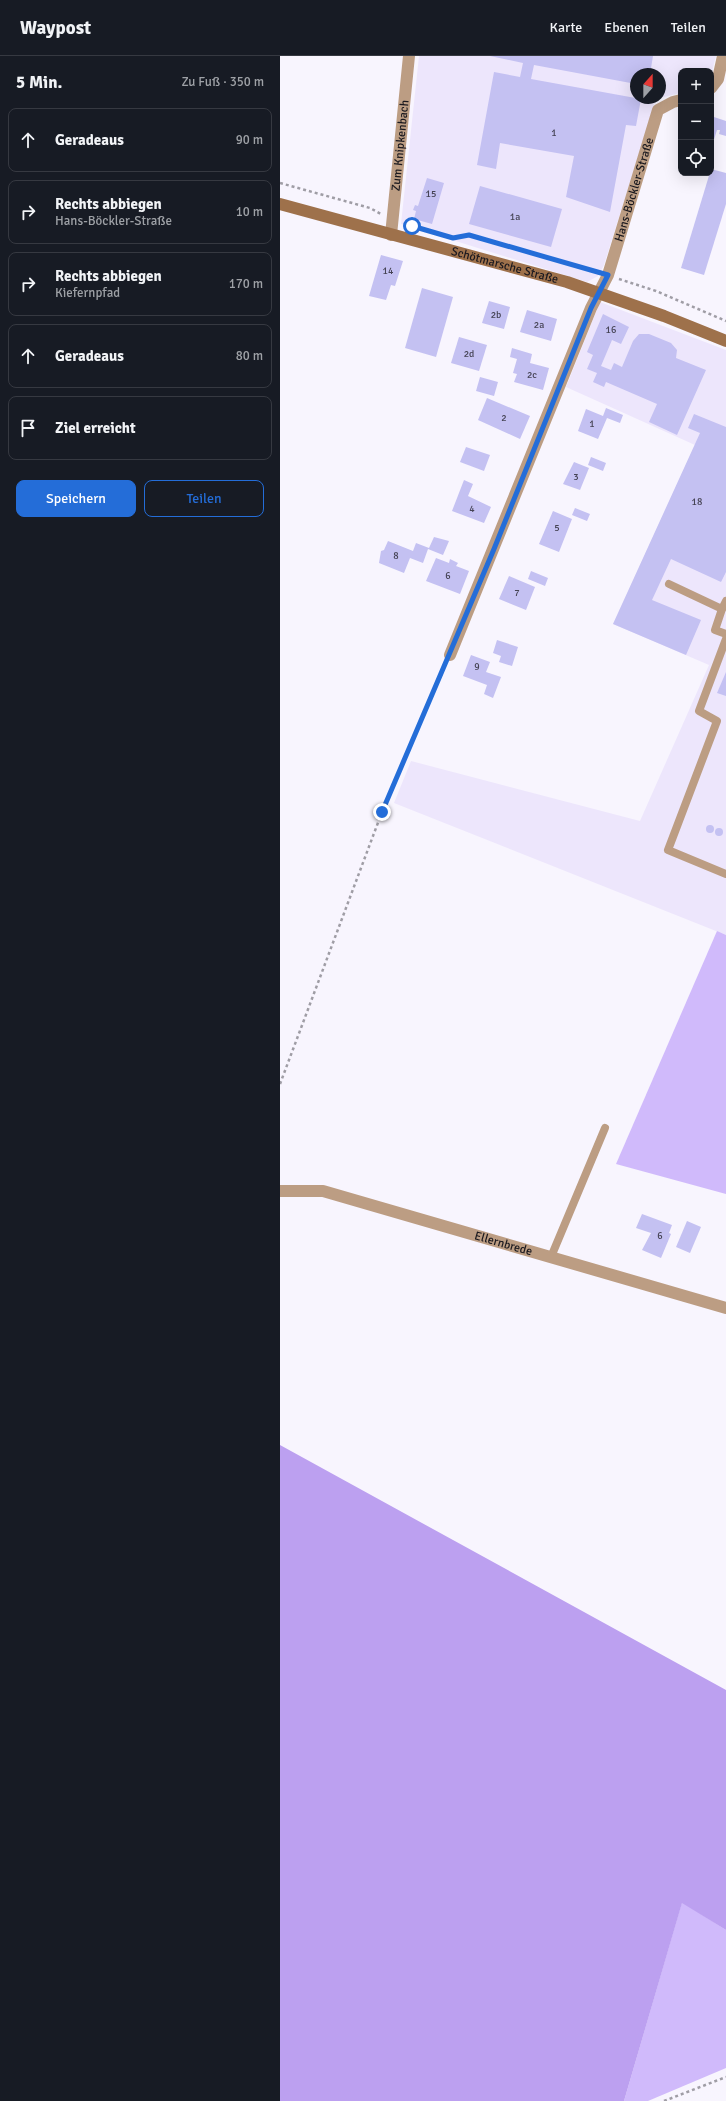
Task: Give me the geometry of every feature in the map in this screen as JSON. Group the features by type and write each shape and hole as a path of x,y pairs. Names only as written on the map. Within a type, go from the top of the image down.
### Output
{"street":[{"name":"Zum Knipkenbach","path":"391,235 409,56"},
{"path":"714,84 718,79 723,56"},
{"name":"Hans-Böckler-Straße","path":"450,655 591,308 608,275 658,110 672,102 678,101"},
{"name":"Schötmarsche Straße","path":"280,204 567,282 664,316 726,341"},
{"name":"Ellernbrede","path":"280,1190 323,1191 726,1308"}],"lane":[{"path":"669,584 722,609"},
{"path":"726,601 715,630 726,634"},
{"path":"726,639 699,711 717,721 668,850 726,874"},
{"path":"551,1257 605,1128"}],"path":[{"path":"280,183 370,208 393,220"},
{"path":"453,238 469,235 608,275 656,291 726,321"},
{"path":"280,1084 382,812 450,655"},
{"path":"664,2101 726,2077"}],"shaded area":[{"path":"419,56 716,56 713,68 678,68 678,94 666,96 666,68 630,68 630,104 654,104 604,265 598,276 587,282 401,224"},
{"path":"600,302 726,350 726,935 394,803 411,761 640,821 709,665 613,624 695,445 566,387"},
{"path":"717,931 726,935 726,1194 616,1164"},
{"path":"280,1445 726,1690 726,1930 682,1903 624,2101 280,2101"},
{"path":"682,1902 726,1930 726,2068 648,2101 624,2101"}],"building":[{"path":"490,56 653,56 651,68 630,68 630,83 534,65 531,79 630,97 630,104 640,104 636,126 626,125 610,212 566,197 574,156 500,143 496,169 477,165 494,72 520,77 523,63"},
{"path":"714,117 726,121 726,136 719,134 720,130 717,130 714,140"},
{"path":"714,170 726,173 726,204 704,275 681,268 709,176 714,176"},
{"path":"427,178 444,183 432,224 414,219 416,211 413,210 415,205 418,206"},
{"path":"480,186 562,209 551,247 469,224"},
{"path":"381,255 403,261 395,286 391,285 386,300 369,296"},
{"path":"422,288 453,297 436,357 405,348"},
{"path":"489,301 510,307 504,329 482,323"},
{"path":"527,310 557,319 551,341 520,332"},
{"path":"603,314 629,327 621,344 612,340 601,366 611,370 614,363 622,367 633,341 639,334 649,334 671,343 677,350 676,358 706,370 677,435 649,422 657,404 606,382 604,387 593,382 597,373 587,369 593,355 587,352"},
{"path":"459,337 487,345 479,371 451,363"},
{"path":"512,348 532,354 530,363 549,368 543,390 514,382 517,374 513,373 517,359 510,357"},
{"path":"480,377 498,382 494,396 476,391"},
{"path":"487,398 530,416 520,439 478,420"},
{"path":"606,408 623,415 620,423 607,418 598,439 578,431 586,409 603,416"},
{"path":"694,414 726,427 726,572 721,582 671,559 652,600 701,620 686,655 613,624 700,433 688,428"},
{"path":"466,447 490,455 484,471 460,462"},
{"path":"591,457 606,463 603,471 588,465"},
{"path":"574,462 589,468 580,490 563,484"},
{"path":"464,480 473,484 468,496 491,507 484,523 452,511"},
{"path":"575,508 590,514 587,521 572,515"},
{"path":"553,511 572,519 559,552 539,544"},
{"path":"434,537 449,541 443,555 428,549 423,563 410,558 404,573 379,563 381,551 384,550 388,541 413,551 416,543 429,548"},
{"path":"436,558 449,563 450,559 458,563 456,566 469,571 460,594 426,581"},
{"path":"531,571 548,578 545,586 528,579"},
{"path":"509,576 535,587 526,610 499,599"},
{"path":"497,640 518,647 512,666 499,662 501,656 493,653"},
{"path":"471,655 490,662 486,672 501,677 493,698 484,694 487,685 463,676"},
{"path":"726,672 726,696 717,693"},
{"path":"710,825 713,826 713,832 710,833 707,832 706,829 707,826"},
{"path":"719,828 722,829 722,835 719,836 716,835 715,832 716,829"},
{"path":"642,1214 672,1225 669,1233 671,1234 661,1258 642,1250 651,1233 636,1228"},
{"path":"687,1221 701,1227 690,1253 676,1247"}],"route":[{"path":"382,812 494,549 591,308 608,275 469,235 453,238 412,226"}]}
